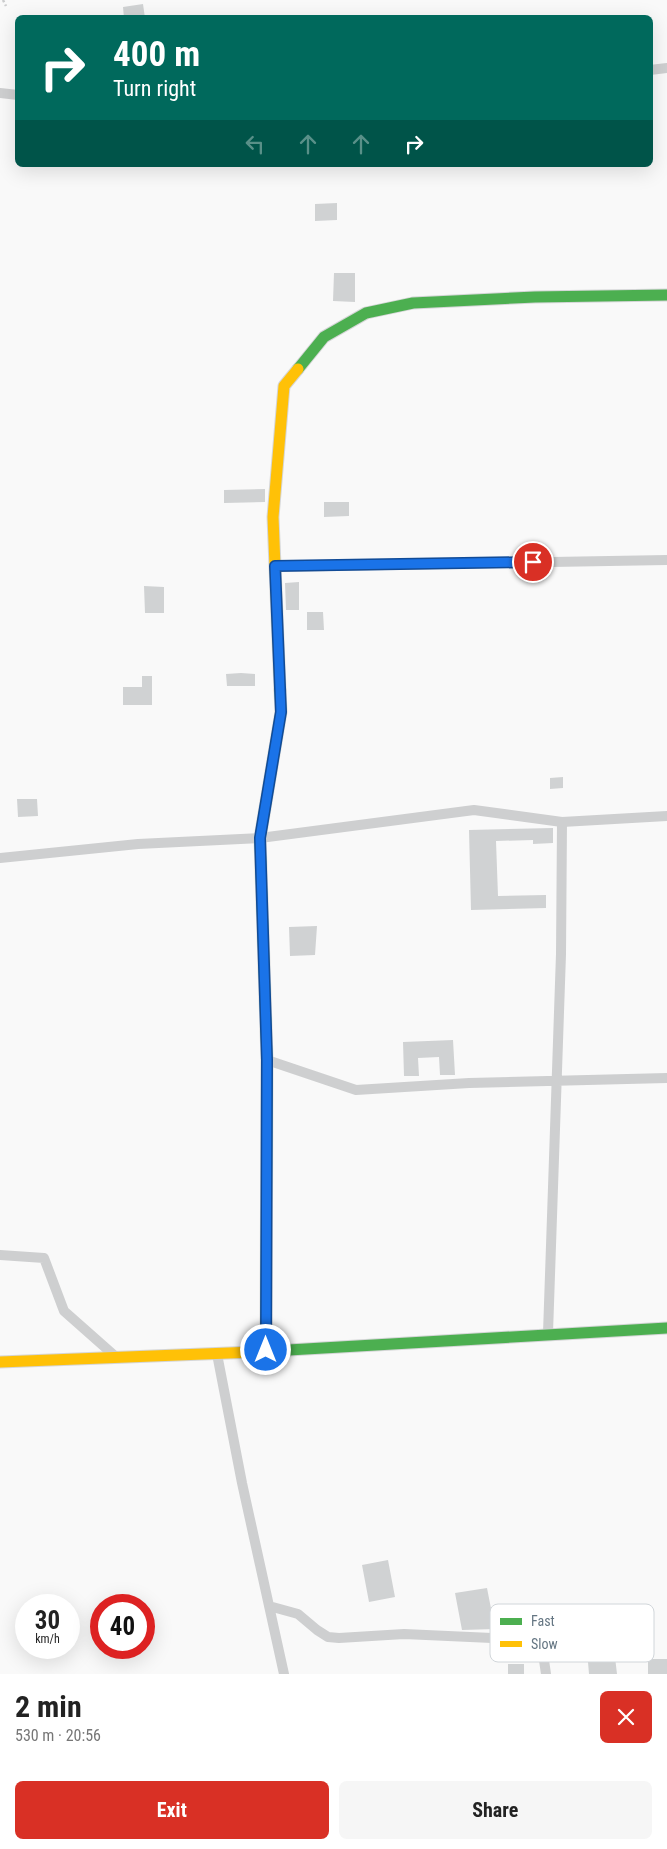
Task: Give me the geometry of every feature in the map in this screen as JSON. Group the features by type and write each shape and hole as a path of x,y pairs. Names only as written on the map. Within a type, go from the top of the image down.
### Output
{"street":[{"path":"653,70 667,68"},
{"path":"0,93 15,95"},
{"path":"266,1350 267,1060 260,838 281,712 273,517 284,386 324,337 366,313 413,302 535,297 667,295"},
{"path":"275,566 667,560"},
{"path":"0,858 138,844 260,838 474,810 562,822 667,816"},
{"path":"548,1333 562,822"},
{"path":"267,1060 356,1090 469,1083 667,1078"},
{"path":"0,1255 44,1258 64,1312 116,1358"},
{"path":"0,1362 217,1354 548,1333 667,1328"},
{"path":"217,1354 242,1483 284,1674"},
{"path":"269,1606 298,1614 328,1637 404,1634 490,1638"}],"path":[{"path":"3,0 6,6"}],"building":[{"path":"143,4 145,15 124,15 123,7"},
{"path":"337,203 337,220 315,221 315,204"},
{"path":"334,273 355,273 355,302 333,301"},
{"path":"265,489 265,502 224,503 224,490"},
{"path":"324,502 349,502 349,516 324,517"},
{"path":"299,582 299,610 286,610 285,583"},
{"path":"144,586 164,587 164,613 145,613"},
{"path":"307,612 323,612 324,630 307,630"},
{"path":"226,674 255,674 255,686 227,686"},
{"path":"142,676 152,676 152,705 123,705 123,687 142,687"},
{"path":"563,777 563,788 550,789 550,778"},
{"path":"17,799 37,799 38,816 18,817"},
{"path":"553,828 553,843 533,844 533,840 496,841 498,896 546,895 546,908 471,910 469,830"},
{"path":"317,926 315,955 290,956 289,927"},
{"path":"453,1040 455,1075 440,1075 439,1057 418,1058 419,1076 404,1076 403,1042"},
{"path":"388,1560 395,1597 369,1602 362,1565"},
{"path":"487,1588 490,1604 490,1629 462,1630 455,1593"},
{"path":"654,1659 667,1659 667,1674 648,1674 648,1662 654,1662"},
{"path":"588,1662 616,1662 617,1674 589,1674"},
{"path":"508,1664 524,1664 524,1674 508,1674"}],"traffic: fast":[{"path":"298,369 324,337 366,313 413,303 535,297 667,295"},
{"path":"266,1350 267,1060 260,838 281,712 280,690"},
{"path":"254,1352 667,1328"}],"traffic: slow":[{"path":"280,690 273,517 284,386 298,369"},
{"path":"0,1362 254,1352"}],"route":[{"path":"266,1350 267,1060 260,838 281,712 275,566 533,562"}]}
